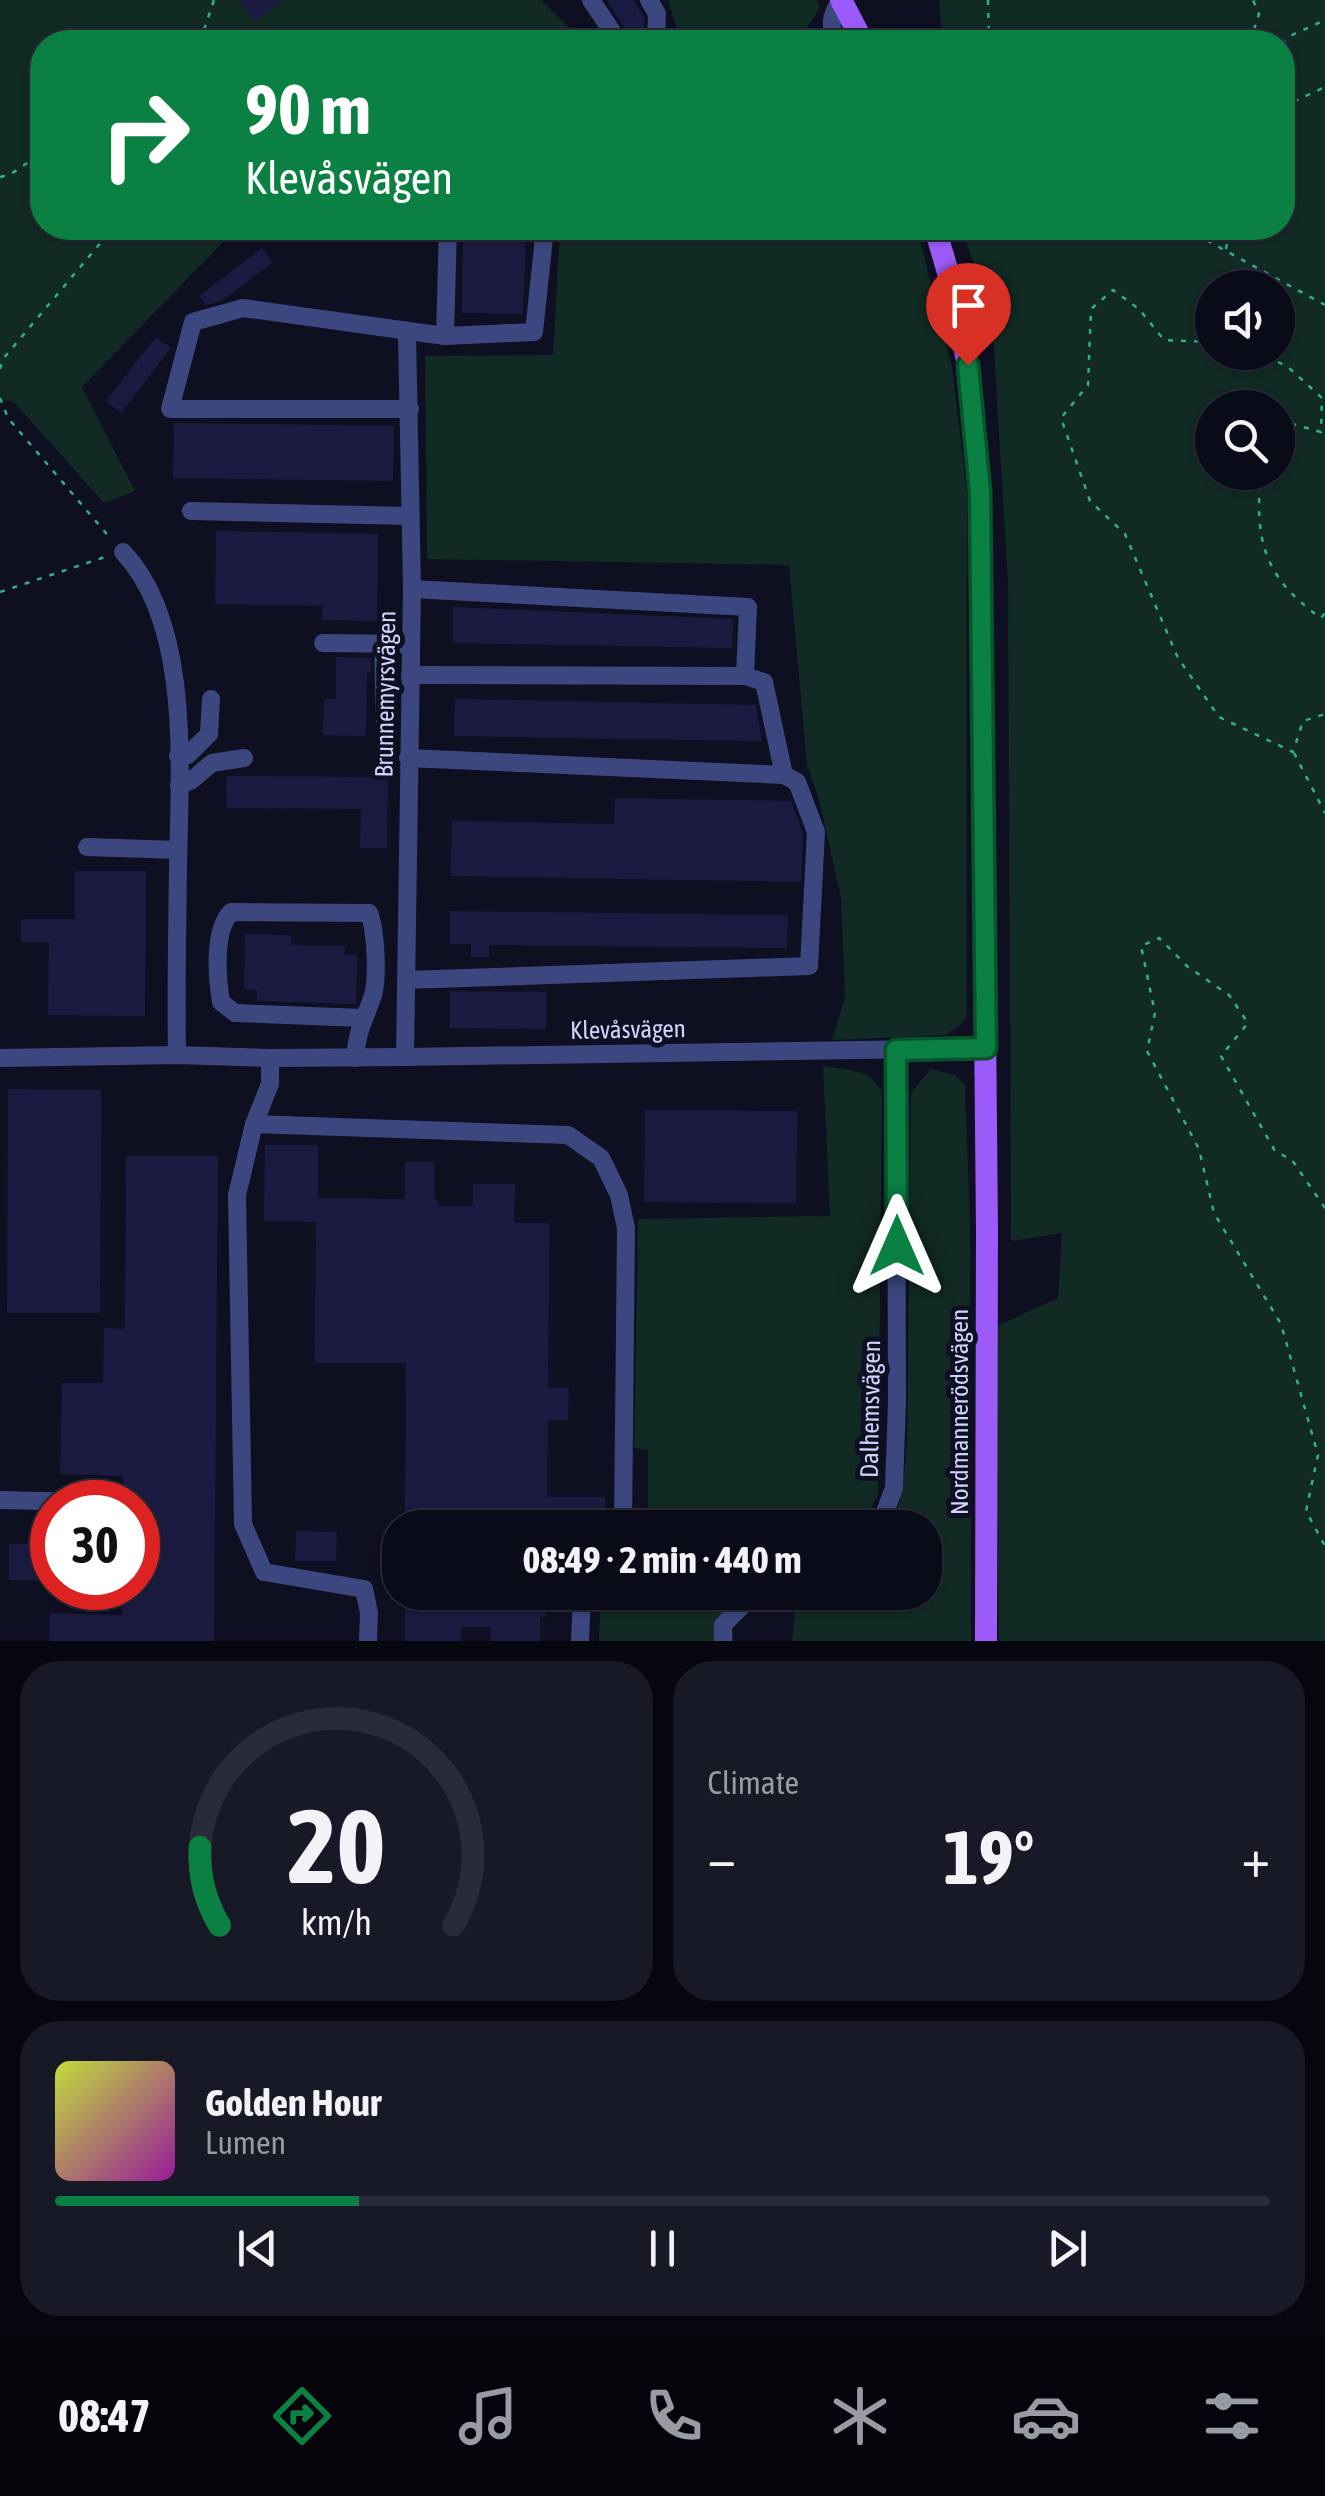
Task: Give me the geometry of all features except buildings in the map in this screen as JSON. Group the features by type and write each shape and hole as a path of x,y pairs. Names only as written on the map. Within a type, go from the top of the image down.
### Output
{"main road":[{"path":"841,0 856,30"},
{"name":"Nordmannerödsvägen","path":"938,240 968,365 980,491 986,1048 986,1641"}],"street":[{"path":"591,0 611,30"},
{"path":"650,0 658,30"},
{"path":"831,30 832,14 841,0"},
{"path":"445,336 448,240"},
{"path":"410,409 170,408 193,322 243,308 382,326 407,333 445,336 534,332 545,240"},
{"name":"Brunnemyrsvägen","path":"405,1057 412,589 407,333"},
{"path":"191,512 410,516"},
{"path":"123,552 146,582 163,628 176,700 177,1054"},
{"path":"412,589 748,607 745,676"},
{"path":"323,643 411,644"},
{"path":"383,644 385,721"},
{"path":"410,675 745,676 764,682 784,775"},
{"path":"178,756 188,755 209,734 212,699"},
{"path":"179,785 192,780 212,763 244,758"},
{"path":"406,980 809,966 816,832 798,782 784,775 408,758"},
{"path":"86,847 178,850"},
{"path":"355,1058 357,1031 374,993 374,933 368,913 231,912 222,922 218,985 222,1002 235,1013 362,1018"},
{"name":"Klevåsvägen","path":"0,1058 177,1054 355,1058 986,1048"},
{"name":"Dalhemsvägen","path":"886,1510 895,1470 896,1050"},
{"path":"270,1058 270,1084 254,1124 237,1195 242,1524 264,1572 364,1589 369,1613 368,1641"},
{"path":"254,1124 568,1136 601,1158 619,1194 626,1228 624,1510"},
{"path":"0,1500 30,1501"},
{"path":"580,1641 581,1610"},
{"path":"723,1641 723,1625 738,1610"}],"path":[{"path":"204,30 214,0"},
{"path":"988,0 989,30"},
{"path":"1253,0 1259,14 1254,30"},
{"path":"1295,34 1325,20"},
{"path":"1295,99 1325,88"},
{"path":"0,177 30,161"},
{"path":"0,369 3,359 103,240"},
{"path":"1206,240 1325,306"},
{"path":"1225,250 1227,240"},
{"path":"1195,341 1164,340 1139,309 1113,290 1091,309 1088,385 1061,418 1090,501 1125,534 1178,658 1219,717 1293,752 1325,813"},
{"path":"1291,370 1322,398 1321,432 1295,425"},
{"path":"0,398 8,418 123,552 0,592"},
{"path":"1258,490 1256,515 1268,560 1292,598 1322,618 1325,614"},
{"path":"1293,752 1302,721 1325,714"},
{"path":"1325,1208 1292,1160 1275,1151 1221,1056 1248,1024 1229,994 1188,967 1159,938 1141,946 1155,1013 1147,1051 1199,1149 1214,1214 1281,1324 1318,1455 1306,1511 1325,1546"}],"green space":[{"path":"0,0 541,0 571,30 30,30 30,240 225,240 82,387 135,491 104,503 14,402 0,399"},
{"path":"668,0 817,0 820,7 805,30 677,30"},
{"path":"939,0 1325,0 1325,1641 999,1641 995,1327 1058,1298 1062,1233 1011,1241 1008,583 992,316 965,240 1295,240 1295,30 942,30"},
{"path":"559,240 920,240 952,367 967,492 967,1019 946,1035 832,1040 845,998 841,898 819,799 807,765 789,565 427,559 425,356 553,355"},
{"path":"823,1066 864,1074 882,1091 878,1495 870,1510 648,1510 648,1450 634,1448 638,1219 830,1216"},
{"path":"931,1069 955,1075 965,1085 970,1229 971,1641 792,1641 795,1610 942,1610 942,1510 897,1510 907,1443 911,1093"},
{"path":"600,1610 731,1610 733,1641 599,1641"}],"route":[{"path":"897,1246 896,1050 986,1048 980,491 968,365"}]}
